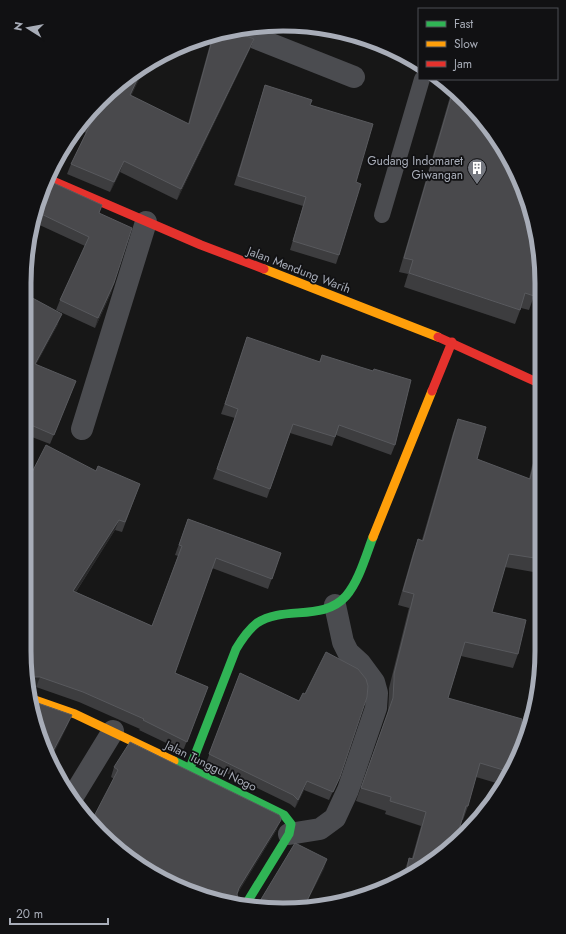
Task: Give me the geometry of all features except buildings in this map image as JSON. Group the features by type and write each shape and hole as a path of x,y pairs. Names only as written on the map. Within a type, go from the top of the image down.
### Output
{"street":[{"path":"245,34 354,77"},
{"name":"Jalan Mendung Warih","path":"53,180 146,222 452,342 535,381"},
{"path":"82,429 146,222"},
{"path":"190,768 236,649 245,635 259,622 273,616 318,611 334,605 345,598 354,584 452,342"},
{"path":"248,901 289,834 320,829 335,818 348,790 376,708 374,682 360,663 348,652 343,642 334,605"},
{"name":"Jalan Tunggul Nogo","path":"36,700 75,714 113,731 284,815 291,824 289,834"},
{"path":"75,793 113,731"}],"lane":[{"path":"382,215 422,80"}],"traffic: fast":[{"path":"190,768 236,649 245,635 257,623 268,618 279,615 326,609 337,604 346,596 355,583 373,537"},
{"path":"174,761 284,815 291,824 289,834 248,901"}],"traffic: slow":[{"path":"264,269 438,337"},
{"path":"373,537 432,391"},
{"path":"36,700 75,714 174,761"}],"traffic: jam":[{"path":"53,181 201,245 264,269"},
{"path":"438,337 535,381"},
{"path":"432,391 452,342"}],"place":[{"name":"Gudang Indomaret Giwangan","path":"477,185"}]}
